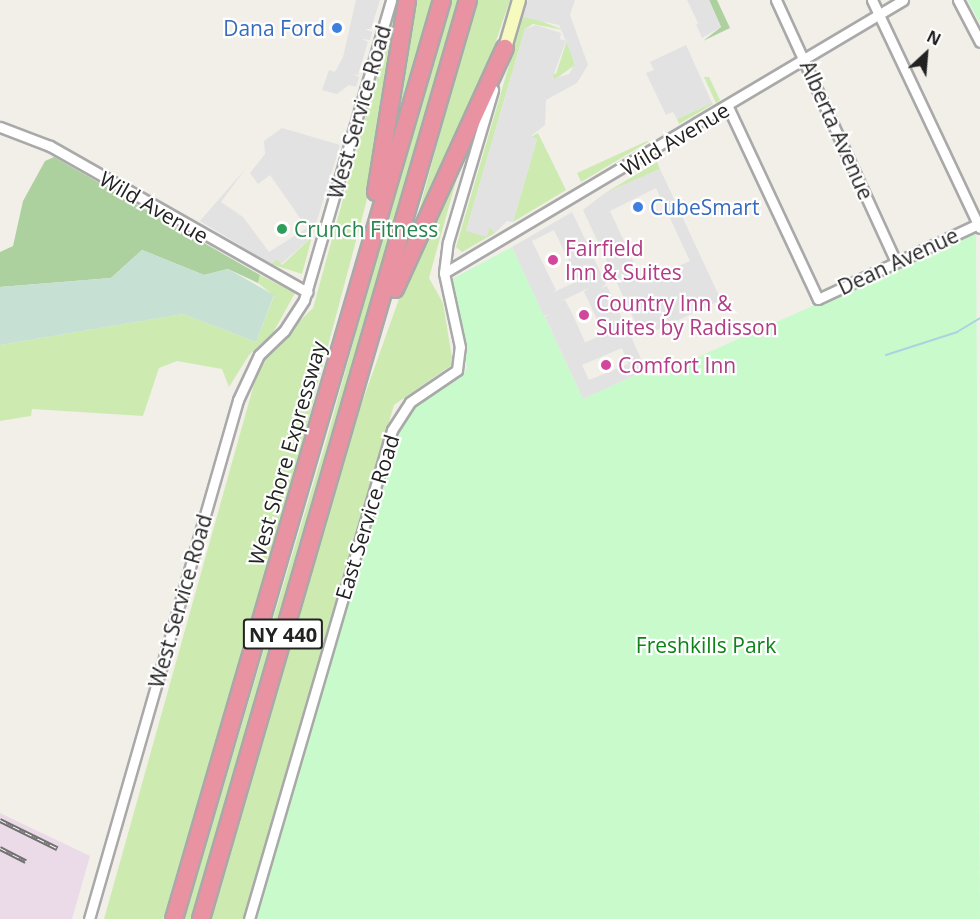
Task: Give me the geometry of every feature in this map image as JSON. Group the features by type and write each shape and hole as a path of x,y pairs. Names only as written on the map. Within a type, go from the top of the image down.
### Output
{"highway":[{"path":"326,398 387,140 407,0"},
{"name":"West Shore Expressway","path":"174,919 441,0"},
{"name":"NY 440","path":"201,919 468,0"},
{"path":"366,349 506,48"}],"main road":[{"name":"East Service Road","path":"506,48 519,0"}],"street":[{"name":"West Service Road","path":"88,919 238,400 259,355 284,331 306,296 392,0"},
{"name":"Alberta Avenue","path":"776,0 896,262"},
{"path":"872,0 979,226"},
{"name":"Wild Avenue","path":"444,273 806,62 880,17 903,0"},
{"path":"958,0 980,42"},
{"name":"East Service Road","path":"249,919 392,430 411,402 457,370 460,347 444,273 448,242 506,48"},
{"name":"Dean Avenue","path":"728,107 818,299 979,226"},
{"name":"Wild Avenue","path":"0,127 50,146 306,296"}],"shaded area":[{"path":"356,0 380,0 371,29 365,29 372,32 370,40 362,39 368,42 358,75 352,74 359,77 356,87 349,85 337,94 322,90 329,70 335,72 343,57"},
{"path":"528,0 575,0 570,15 588,65 577,83 546,100 545,125 531,136 537,139 513,222 507,221 495,233 490,227 487,237 466,231 525,29 536,25 561,33 560,39 566,41 559,25 523,17","holes":["566,41 575,63 569,74 552,79"]},
{"path":"687,0 709,0 721,27 702,38 696,24 704,22 698,23"},
{"path":"686,45 712,103 677,119 673,112 666,115 646,73 654,70 650,62"},
{"path":"282,128 340,145 312,237 281,264 277,259 271,264 200,221 246,168 221,202 243,217 269,252 307,228 270,175 258,184 250,173 265,154 264,141"},
{"path":"660,169 721,300 642,337 583,210 605,193","holes":["656,188 690,261 643,282 610,211"]},
{"path":"572,212 588,245 582,249 588,246 606,284 601,288 607,286 627,329 621,332 628,330 646,370 583,399 545,317 550,314 544,316 512,247","holes":["554,230 578,280 584,278 552,293 556,290 532,241","589,288 584,292 603,333 609,332 579,345 585,342 572,313 565,300 559,302","622,348 628,364 589,380 582,365"]},
{"path":"0,813 90,856 72,919 0,919"}],"green space":[{"path":"398,0 380,145 365,207 287,500 163,919 104,919 261,359 313,308"},
{"path":"412,0 433,0 400,113 397,112"},
{"path":"447,0 462,0 195,919 184,919 327,438"},
{"path":"476,0 510,0 482,82 413,233"},
{"path":"709,0 717,0 730,28 703,41 721,27"},
{"path":"968,0 980,0 980,24"},
{"path":"529,16 563,30 533,24 525,29 466,231 490,227 495,233 462,252 456,247 523,17"},
{"path":"567,40 575,65 554,80 550,73 556,74"},
{"path":"704,77 709,77 720,100 716,103"},
{"path":"713,104 679,124 677,119"},
{"path":"538,133 566,190 513,222 537,139 531,137"},
{"path":"648,142 581,182 577,173"},
{"path":"465,149 429,278 443,303 453,364 394,405 243,919 211,919 359,411 405,282"},
{"path":"54,157 260,275 258,283 228,269 204,275 142,250 111,278 0,287 0,252 13,246 23,201 45,161"},
{"path":"657,162 660,169 605,193"},
{"name":"Freshkills Park","path":"976,233 980,919 255,919 398,428 421,399 459,379 467,368 452,279 512,247 583,399 646,370 660,374"},
{"path":"312,237 302,274 271,264 277,259 282,265"},
{"path":"142,250 204,275 228,269 274,295 256,342 183,314 0,345 0,287 111,278"},
{"path":"260,275 295,293 273,333 249,355 229,387 222,369 177,361 159,368 143,416 32,409 31,416 0,421 0,345 183,314 256,342 274,296 258,283"}],"waterway":[{"path":"886,355 957,332 980,318"}],"railway":[{"path":"0,820 57,848"},
{"path":"0,848 26,861"}],"place":[{"name":"Dana Ford","path":"337,28"},
{"name":"CubeSmart","path":"638,207"},
{"name":"Crunch Fitness","path":"282,229"},
{"name":"Fairfield Inn & Suites","path":"553,260"},
{"name":"Country Inn & Suites by Radisson","path":"584,315"},
{"name":"Comfort Inn","path":"606,365"}]}
